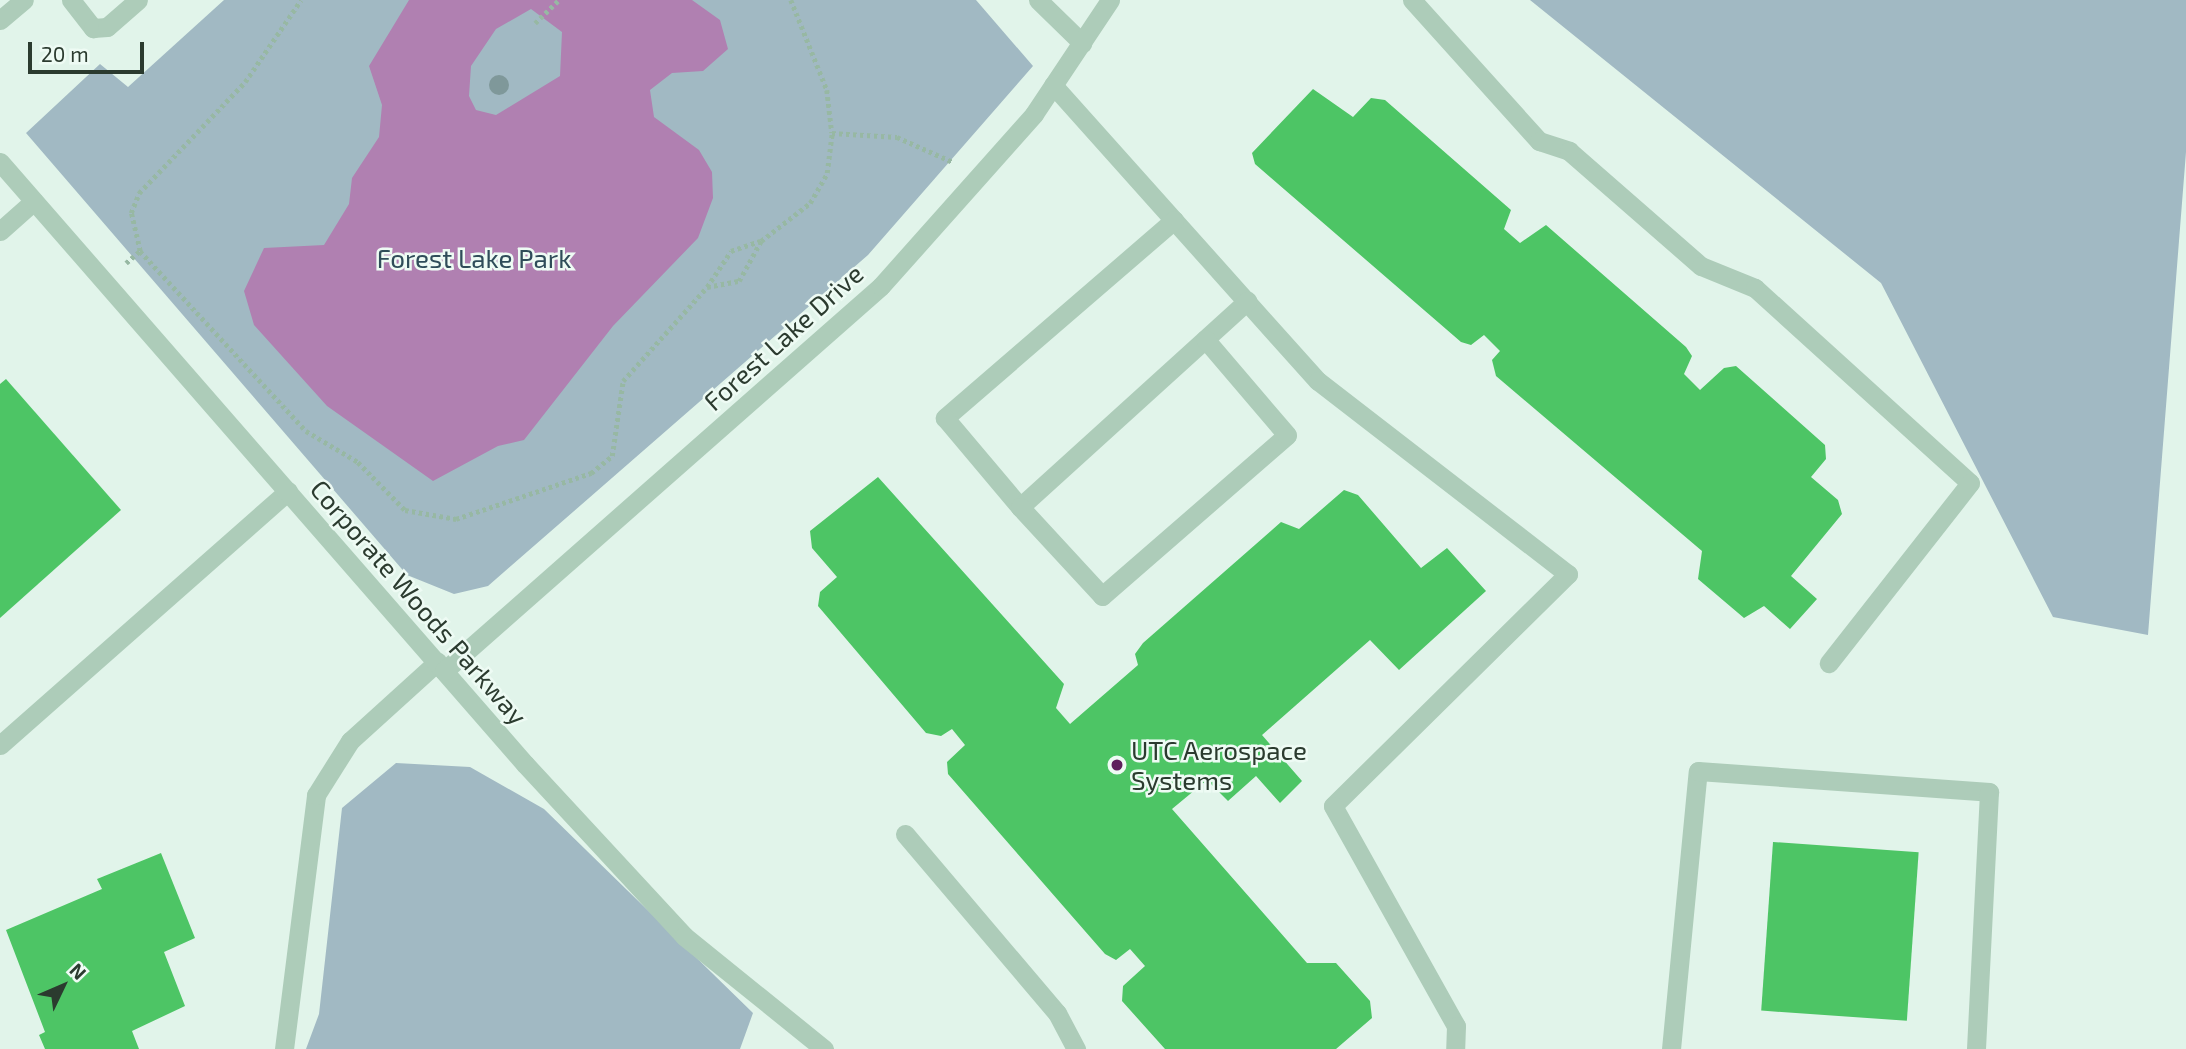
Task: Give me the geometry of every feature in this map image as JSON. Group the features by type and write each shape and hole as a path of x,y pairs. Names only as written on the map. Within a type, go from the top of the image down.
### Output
{"street":[{"path":"0,20 24,0"},
{"path":"71,0 93,28 107,27 138,0"},
{"path":"1038,0 1082,43"},
{"name":"Forest Lake Drive","path":"284,1049 316,795 350,741 881,286 981,178 1053,85 1110,0"},
{"path":"1412,0 1539,141 1569,152 1701,266 1755,288 1970,483 1829,663"},
{"path":"1053,85 1318,381 1568,574 1333,806 1457,1026 1455,1049"},
{"name":"Corporate Woods Parkway","path":"0,162 440,666 684,936 824,1049"},
{"path":"0,231 34,201"},
{"path":"1174,220 945,418 1020,508 1102,596 1287,435 1205,339"},
{"path":"1020,508 1247,301"},
{"path":"0,745 288,491"},
{"path":"1671,1049 1698,771 1989,792 1976,1049"},
{"path":"905,834 1057,1013 1076,1049"}],"path":[{"path":"301,0 245,82 139,193 131,213 140,251 306,432 358,462 405,510 445,520 496,508 591,473 606,461 619,434 623,381 707,287 731,251 761,241 810,203 827,173 832,133 827,90 791,0"},
{"path":"538,21 559,0"},
{"path":"832,133 897,137 981,178"},
{"path":"707,287 739,281 761,241"},
{"path":"103,281 140,251"}],"green space":[{"name":"Forest Lake Park","path":"224,0 976,0 1033,66 868,255 488,586 454,594 407,575 26,133 100,64 128,87"},
{"path":"1530,0 2186,0 2186,152 2148,635 2053,617 1881,283"},
{"path":"396,763 470,767 544,809 753,1013 740,1049 306,1049 319,1014 342,808"}],"shaded area":[{"path":"409,0 692,0 720,20 728,49 703,71 672,73 650,90 654,117 699,150 712,172 713,198 698,238 613,326 524,440 498,446 433,481 327,406 254,325 244,291 264,248 324,245 349,204 352,178 379,137 382,105 369,66","holes":["531,9 562,32 560,76 496,115 476,110 469,96 471,66 496,29"]}],"building":[{"path":"1313,89 1353,117 1371,98 1385,100 1511,210 1504,229 1520,243 1546,225 1686,347 1692,356 1684,374 1700,390 1724,368 1736,366 1825,445 1826,459 1811,477 1838,500 1842,514 1791,576 1817,599 1790,629 1764,606 1744,618 1698,579 1702,551 1496,376 1492,360 1500,351 1484,335 1471,345 1461,342 1255,164 1252,153"},
{"path":"6,379 121,510 0,618 0,384"},
{"name":"UTC Aerospace Systems","path":"878,477 1064,684 1056,708 1070,724 1138,665 1135,654 1143,643 1281,522 1299,529 1344,490 1358,495 1421,568 1447,548 1486,591 1399,670 1370,640 1262,735 1302,781 1280,803 1256,776 1228,801 1207,780 1172,809 1307,963 1336,963 1370,1001 1372,1018 1336,1049 1165,1049 1122,1001 1123,986 1145,966 1130,949 1116,960 1105,954 948,774 947,762 965,745 952,729 941,736 926,733 818,606 820,592 837,577 812,548 810,531"},
{"path":"1773,842 1919,852 1907,1021 1761,1011"},
{"path":"161,853 195,938 164,952 185,1006 132,1031 139,1049 45,1049 39,1035 45,1032 6,930 102,889 97,879"}],"place":[{"name":"UTC Aerospace Systems","path":"1117,765"}]}
